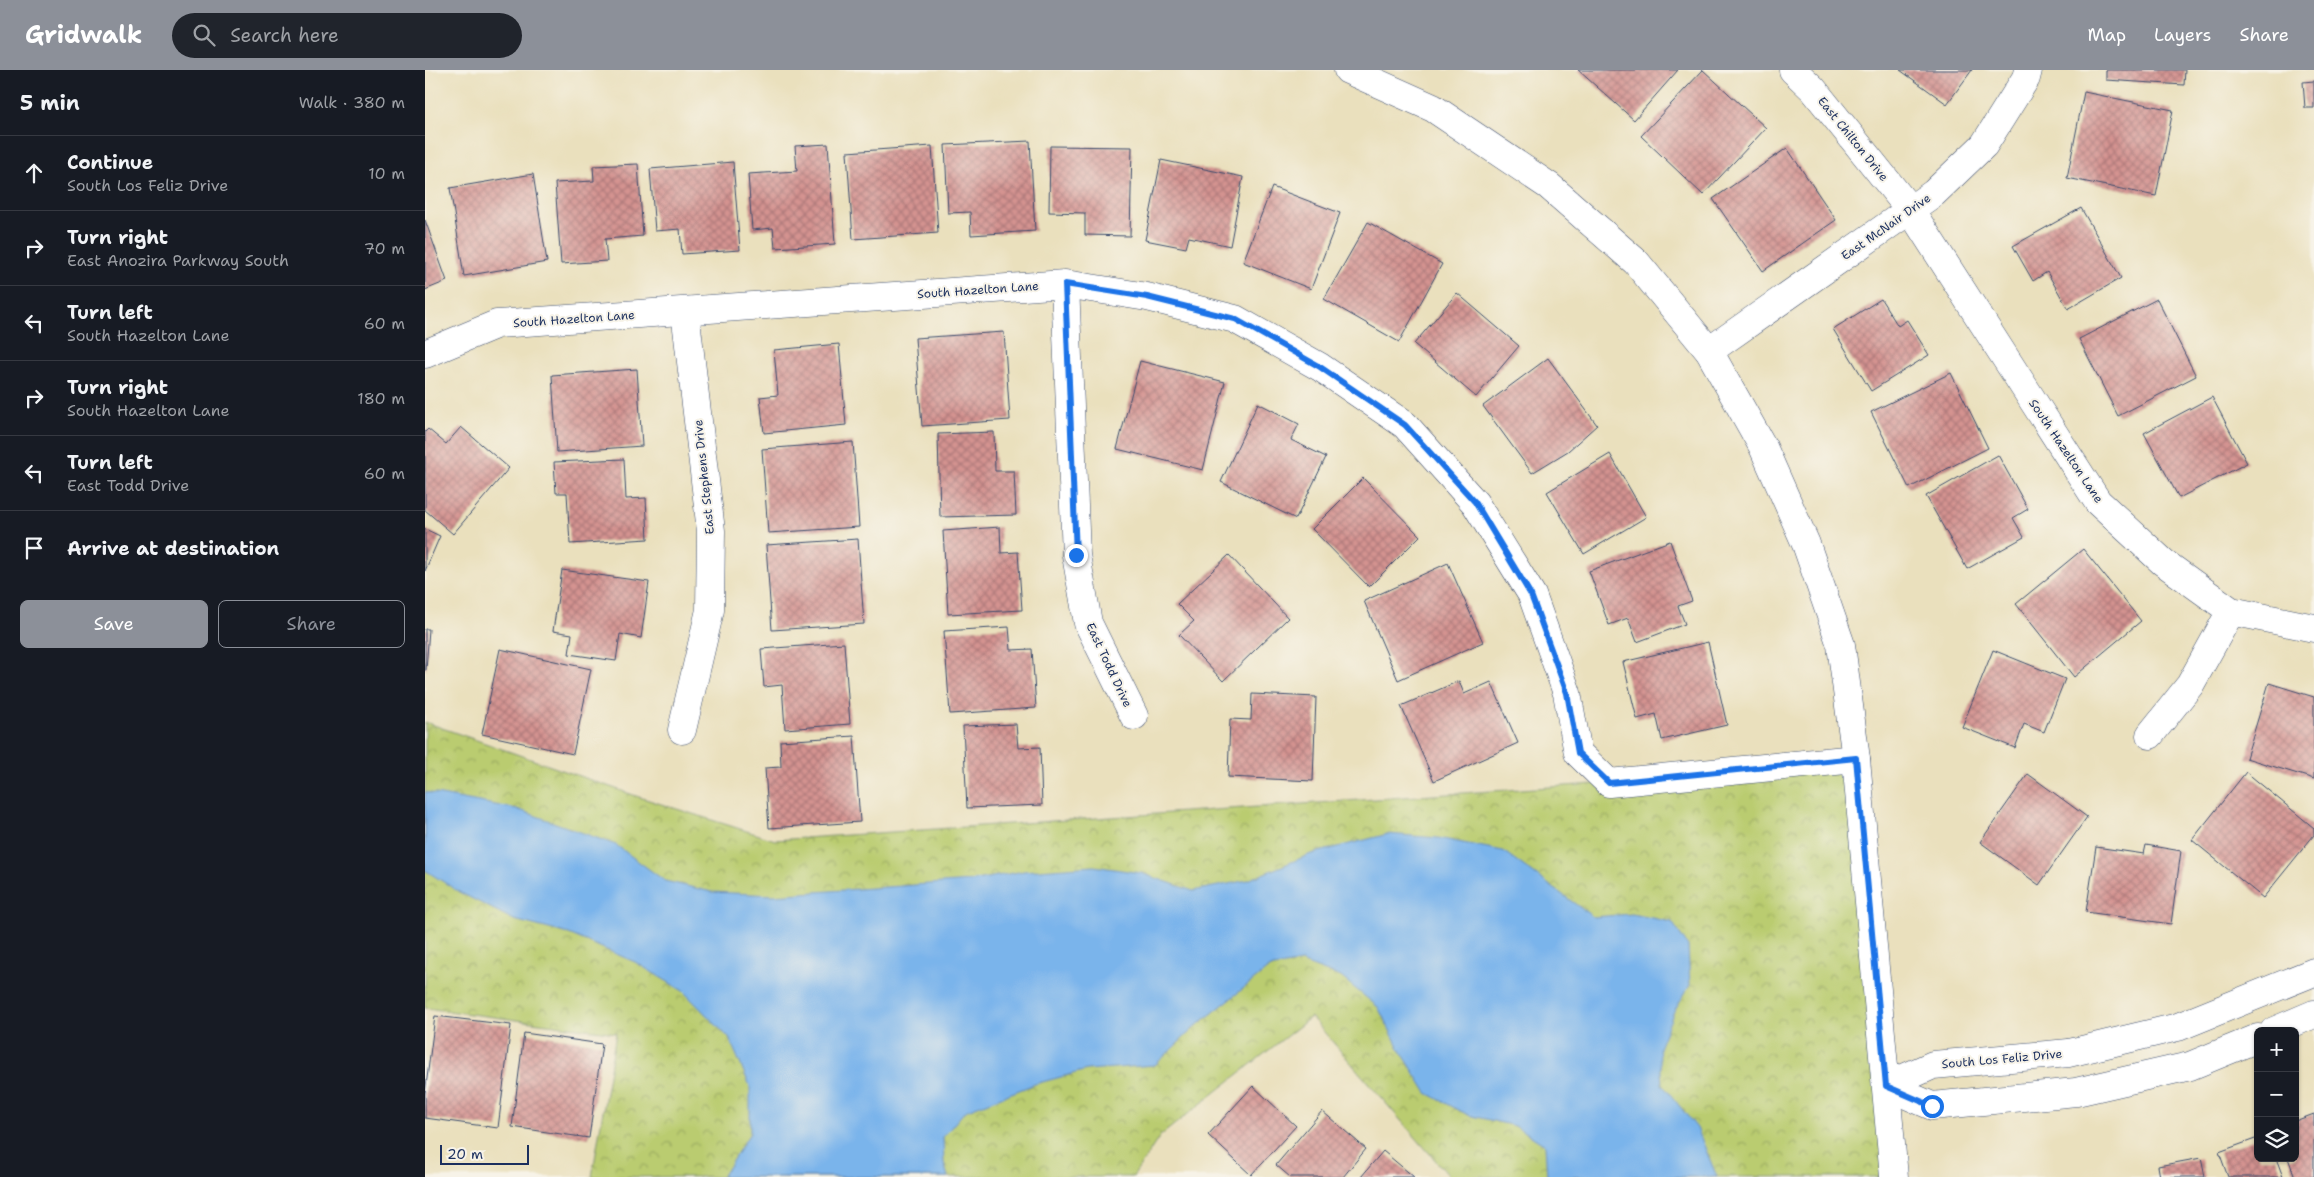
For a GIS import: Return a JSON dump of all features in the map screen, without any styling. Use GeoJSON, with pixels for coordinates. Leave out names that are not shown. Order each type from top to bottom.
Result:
{"type":"FeatureCollection","features":[{"type":"Feature","properties":{"kind":"street"},"geometry":{"type":"LineString","coordinates":[[1348,70],[1433,108],[1549,186],[1636,262],[1709,351],[1763,446],[1806,544],[1841,645],[1856,758],[1894,1177]]}},
{"type":"Feature","properties":{"kind":"street","name":"East Chilton Drive"},"geometry":{"type":"LineString","coordinates":[[1793,70],[1813,89],[1911,211]]}},
{"type":"Feature","properties":{"kind":"street","name":"East McNair Drive"},"geometry":{"type":"LineString","coordinates":[[1709,351],[1911,211],[1934,193],[1984,145],[2026,78],[2028,70]]}},
{"type":"Feature","properties":{"kind":"street","name":"South Hazelton Lane"},"geometry":{"type":"LineString","coordinates":[[1911,211],[2098,502],[2163,562],[2231,611],[2314,628]]}},
{"type":"Feature","properties":{"kind":"street","name":"South Hazelton Lane"},"geometry":{"type":"LineString","coordinates":[[425,354],[497,324],[1065,284],[1147,297],[1235,319],[1320,367],[1405,425],[1475,502],[1531,595],[1567,693],[1578,753],[1609,783],[1856,758]]}},
{"type":"Feature","properties":{"kind":"street","name":"East Todd Drive"},"geometry":{"type":"LineString","coordinates":[[1065,284],[1076,555],[1088,622],[1134,716]]}},
{"type":"Feature","properties":{"kind":"street","name":"East Stephens Drive"},"geometry":{"type":"LineString","coordinates":[[683,730],[710,610],[711,531],[685,311]]}},
{"type":"Feature","properties":{"kind":"street"},"geometry":{"type":"LineString","coordinates":[[2150,735],[2190,685],[2231,611]]}},
{"type":"Feature","properties":{"kind":"street","name":"South Los Feliz Drive"},"geometry":{"type":"LineString","coordinates":[[1886,1086],[1933,1066],[2069,1053],[2178,1027],[2314,972]]}},
{"type":"Feature","properties":{"kind":"street"},"geometry":{"type":"LineString","coordinates":[[2283,1027],[2314,1014]]}},
{"type":"Feature","properties":{"kind":"street"},"geometry":{"type":"LineString","coordinates":[[1886,1086],[1932,1106],[2076,1092],[2190,1066],[2254,1040]]}},
{"type":"Feature","properties":{"kind":"green space"},"geometry":{"type":"Polygon","coordinates":[[[425,722],[639,797],[775,840],[1609,783],[1856,759],[1894,1177],[1450,1177],[1311,1017],[1160,1136],[1133,1177],[592,1177],[616,1033],[425,1008],[425,722]]]}},
{"type":"Feature","properties":{"kind":"water"},"geometry":{"type":"Polygon","coordinates":[[[425,792],[517,809],[616,845],[665,881],[712,892],[773,895],[971,881],[1024,871],[1094,866],[1141,873],[1193,891],[1248,880],[1311,854],[1388,834],[1438,838],[1503,851],[1593,917],[1632,914],[1672,922],[1688,946],[1690,985],[1674,1011],[1659,1048],[1662,1084],[1697,1128],[1717,1177],[1547,1177],[1545,1145],[1515,1126],[1468,1115],[1427,1093],[1399,1048],[1378,1007],[1341,977],[1301,962],[1269,968],[1195,1027],[1155,1065],[1087,1070],[1035,1084],[965,1111],[943,1137],[944,1163],[948,1177],[722,1177],[750,1133],[750,1086],[729,1038],[683,991],[635,962],[569,934],[514,920],[459,892],[425,870],[425,792]]]}},
{"type":"Feature","properties":{"kind":"building"},"geometry":{"type":"Polygon","coordinates":[[[1578,70],[1678,70],[1634,120],[1578,70]]]}},
{"type":"Feature","properties":{"kind":"building"},"geometry":{"type":"Polygon","coordinates":[[[1703,70],[1766,128],[1703,195],[1641,136],[1703,70]]]}},
{"type":"Feature","properties":{"kind":"building"},"geometry":{"type":"Polygon","coordinates":[[[1900,70],[1972,70],[1947,104],[1900,70]]]}},
{"type":"Feature","properties":{"kind":"building"},"geometry":{"type":"Polygon","coordinates":[[[2106,70],[2185,70],[2184,85],[2106,80],[2106,70]]]}},
{"type":"Feature","properties":{"kind":"building"},"geometry":{"type":"Polygon","coordinates":[[[2314,81],[2314,108],[2305,108],[2303,82],[2314,81]]]}},
{"type":"Feature","properties":{"kind":"building"},"geometry":{"type":"Polygon","coordinates":[[[2084,92],[2173,110],[2156,196],[2067,178],[2084,92]]]}},
{"type":"Feature","properties":{"kind":"building"},"geometry":{"type":"Polygon","coordinates":[[[1030,141],[1035,231],[971,235],[970,212],[948,213],[945,145],[1030,141]]]}},
{"type":"Feature","properties":{"kind":"building"},"geometry":{"type":"Polygon","coordinates":[[[828,144],[835,244],[775,248],[773,228],[752,230],[748,174],[797,171],[795,146],[828,144]]]}},
{"type":"Feature","properties":{"kind":"building"},"geometry":{"type":"Polygon","coordinates":[[[932,146],[938,233],[853,239],[847,152],[932,146]]]}},
{"type":"Feature","properties":{"kind":"building"},"geometry":{"type":"Polygon","coordinates":[[[1050,146],[1132,147],[1130,236],[1085,235],[1085,213],[1049,212],[1050,146]]]}},
{"type":"Feature","properties":{"kind":"building"},"geometry":{"type":"Polygon","coordinates":[[[1787,148],[1836,220],[1763,271],[1713,199],[1787,148]]]}},
{"type":"Feature","properties":{"kind":"building"},"geometry":{"type":"Polygon","coordinates":[[[1161,160],[1243,177],[1230,246],[1189,237],[1186,248],[1145,240],[1161,160]]]}},
{"type":"Feature","properties":{"kind":"building"},"geometry":{"type":"Polygon","coordinates":[[[733,162],[740,250],[682,254],[680,229],[655,231],[650,169],[733,162]]]}},
{"type":"Feature","properties":{"kind":"building"},"geometry":{"type":"Polygon","coordinates":[[[638,164],[643,236],[605,239],[607,261],[561,264],[555,183],[594,181],[593,166],[638,164]]]}},
{"type":"Feature","properties":{"kind":"building"},"geometry":{"type":"Polygon","coordinates":[[[533,174],[547,262],[464,276],[450,188],[533,174]]]}},
{"type":"Feature","properties":{"kind":"building"},"geometry":{"type":"Polygon","coordinates":[[[1272,187],[1340,213],[1311,289],[1243,262],[1272,187]]]}},
{"type":"Feature","properties":{"kind":"building"},"geometry":{"type":"Polygon","coordinates":[[[2081,208],[2121,278],[2068,309],[2047,272],[2033,281],[2013,246],[2081,208]]]}},
{"type":"Feature","properties":{"kind":"building"},"geometry":{"type":"Polygon","coordinates":[[[425,220],[447,281],[425,290],[425,220]]]}},
{"type":"Feature","properties":{"kind":"building"},"geometry":{"type":"Polygon","coordinates":[[[1368,222],[1442,264],[1399,342],[1324,299],[1368,222]]]}},
{"type":"Feature","properties":{"kind":"building"},"geometry":{"type":"Polygon","coordinates":[[[1457,293],[1519,346],[1476,397],[1414,344],[1457,293]]]}},
{"type":"Feature","properties":{"kind":"building"},"geometry":{"type":"Polygon","coordinates":[[[1881,299],[1898,326],[1907,320],[1929,355],[1871,391],[1833,329],[1881,299]]]}},
{"type":"Feature","properties":{"kind":"building"},"geometry":{"type":"Polygon","coordinates":[[[2157,299],[2196,376],[2118,416],[2079,339],[2157,299]]]}},
{"type":"Feature","properties":{"kind":"building"},"geometry":{"type":"Polygon","coordinates":[[[1004,332],[1010,420],[922,426],[915,338],[1004,332]]]}},
{"type":"Feature","properties":{"kind":"building"},"geometry":{"type":"Polygon","coordinates":[[[839,344],[846,425],[764,433],[760,397],[778,395],[774,350],[839,344]]]}},
{"type":"Feature","properties":{"kind":"building"},"geometry":{"type":"Polygon","coordinates":[[[1548,358],[1597,425],[1568,451],[1532,473],[1483,406],[1548,358]]]}},
{"type":"Feature","properties":{"kind":"building"},"geometry":{"type":"Polygon","coordinates":[[[1140,361],[1225,382],[1203,470],[1117,449],[1140,361]]]}},
{"type":"Feature","properties":{"kind":"building"},"geometry":{"type":"Polygon","coordinates":[[[637,369],[642,446],[557,452],[552,375],[637,369]]]}},
{"type":"Feature","properties":{"kind":"building"},"geometry":{"type":"Polygon","coordinates":[[[1951,373],[1988,448],[1909,488],[1871,412],[1951,373]]]}},
{"type":"Feature","properties":{"kind":"building"},"geometry":{"type":"Polygon","coordinates":[[[2212,397],[2247,463],[2179,498],[2144,433],[2212,397]]]}},
{"type":"Feature","properties":{"kind":"building"},"geometry":{"type":"Polygon","coordinates":[[[1258,403],[1299,424],[1291,440],[1326,457],[1296,519],[1221,482],[1258,403]]]}},
{"type":"Feature","properties":{"kind":"building"},"geometry":{"type":"Polygon","coordinates":[[[461,427],[509,468],[453,534],[425,510],[425,432],[428,429],[446,444],[461,427]]]}},
{"type":"Feature","properties":{"kind":"building"},"geometry":{"type":"Polygon","coordinates":[[[994,432],[995,471],[1014,471],[1016,515],[940,517],[938,434],[994,432]]]}},
{"type":"Feature","properties":{"kind":"building"},"geometry":{"type":"Polygon","coordinates":[[[853,442],[859,527],[768,533],[762,449],[853,442]]]}},
{"type":"Feature","properties":{"kind":"building"},"geometry":{"type":"Polygon","coordinates":[[[1610,454],[1646,517],[1584,554],[1547,492],[1610,454]]]}},
{"type":"Feature","properties":{"kind":"building"},"geometry":{"type":"Polygon","coordinates":[[[1998,455],[2028,509],[2013,518],[2024,537],[1967,569],[1926,496],[1998,455]]]}},
{"type":"Feature","properties":{"kind":"building"},"geometry":{"type":"Polygon","coordinates":[[[624,459],[626,499],[646,498],[648,539],[570,544],[567,493],[556,493],[554,462],[624,459]]]}},
{"type":"Feature","properties":{"kind":"building"},"geometry":{"type":"Polygon","coordinates":[[[1363,478],[1420,536],[1369,587],[1312,529],[1363,478]]]}},
{"type":"Feature","properties":{"kind":"building"},"geometry":{"type":"Polygon","coordinates":[[[1000,527],[1001,553],[1018,552],[1022,610],[948,614],[943,531],[1000,527]]]}},
{"type":"Feature","properties":{"kind":"building"},"geometry":{"type":"Polygon","coordinates":[[[425,529],[440,536],[425,571],[425,529]]]}},
{"type":"Feature","properties":{"kind":"building"},"geometry":{"type":"Polygon","coordinates":[[[858,539],[864,624],[772,630],[766,545],[858,539]]]}},
{"type":"Feature","properties":{"kind":"building"},"geometry":{"type":"Polygon","coordinates":[[[1670,541],[1692,601],[1678,606],[1685,624],[1637,642],[1628,618],[1609,625],[1589,571],[1670,541]]]}},
{"type":"Feature","properties":{"kind":"building"},"geometry":{"type":"Polygon","coordinates":[[[2083,549],[2141,621],[2074,677],[2016,604],[2083,549]]]}},
{"type":"Feature","properties":{"kind":"building"},"geometry":{"type":"Polygon","coordinates":[[[1229,555],[1288,618],[1223,681],[1179,635],[1194,621],[1177,604],[1229,555]]]}},
{"type":"Feature","properties":{"kind":"building"},"geometry":{"type":"Polygon","coordinates":[[[1448,563],[1483,642],[1398,680],[1364,601],[1448,563]]]}},
{"type":"Feature","properties":{"kind":"building"},"geometry":{"type":"Polygon","coordinates":[[[562,570],[649,582],[641,638],[620,634],[616,661],[569,654],[572,634],[553,631],[562,570]]]}},
{"type":"Feature","properties":{"kind":"building"},"geometry":{"type":"Polygon","coordinates":[[[1009,627],[1011,650],[1032,649],[1036,708],[950,714],[944,631],[1009,627]]]}},
{"type":"Feature","properties":{"kind":"building"},"geometry":{"type":"Polygon","coordinates":[[[425,629],[429,629],[426,670],[425,670],[425,629]]]}},
{"type":"Feature","properties":{"kind":"building"},"geometry":{"type":"Polygon","coordinates":[[[1708,642],[1727,725],[1662,740],[1656,714],[1637,719],[1623,662],[1708,642]]]}},
{"type":"Feature","properties":{"kind":"building"},"geometry":{"type":"Polygon","coordinates":[[[844,643],[850,724],[785,729],[782,685],[764,687],[761,649],[844,643]]]}},
{"type":"Feature","properties":{"kind":"building"},"geometry":{"type":"Polygon","coordinates":[[[500,649],[591,669],[573,754],[482,734],[500,649]]]}},
{"type":"Feature","properties":{"kind":"building"},"geometry":{"type":"Polygon","coordinates":[[[1993,650],[2065,679],[2044,732],[2024,724],[2015,748],[1962,727],[1993,650]]]}},
{"type":"Feature","properties":{"kind":"building"},"geometry":{"type":"Polygon","coordinates":[[[1459,681],[1464,694],[1491,682],[1518,743],[1434,781],[1401,706],[1459,681]]]}},
{"type":"Feature","properties":{"kind":"building"},"geometry":{"type":"Polygon","coordinates":[[[2269,683],[2314,697],[2314,779],[2246,758],[2269,683]]]}},
{"type":"Feature","properties":{"kind":"building"},"geometry":{"type":"Polygon","coordinates":[[[1252,694],[1316,697],[1313,781],[1228,777],[1230,719],[1251,720],[1252,694]]]}},
{"type":"Feature","properties":{"kind":"building"},"geometry":{"type":"Polygon","coordinates":[[[1016,724],[1018,748],[1040,747],[1042,805],[967,808],[963,726],[1016,724]]]}},
{"type":"Feature","properties":{"kind":"building"},"geometry":{"type":"Polygon","coordinates":[[[854,736],[860,822],[769,828],[765,768],[781,767],[780,741],[854,736]]]}},
{"type":"Feature","properties":{"kind":"building"},"geometry":{"type":"Polygon","coordinates":[[[2246,772],[2314,828],[2314,835],[2263,898],[2192,840],[2246,772]]]}},
{"type":"Feature","properties":{"kind":"building"},"geometry":{"type":"Polygon","coordinates":[[[2028,774],[2087,817],[2039,885],[1980,842],[2028,774]]]}},
{"type":"Feature","properties":{"kind":"building"},"geometry":{"type":"Polygon","coordinates":[[[2146,845],[2181,851],[2171,924],[2086,912],[2096,847],[2144,854],[2146,845]]]}},
{"type":"Feature","properties":{"kind":"building"},"geometry":{"type":"Polygon","coordinates":[[[435,1016],[511,1025],[498,1128],[425,1118],[425,1094],[435,1016]]]}},
{"type":"Feature","properties":{"kind":"building"},"geometry":{"type":"Polygon","coordinates":[[[524,1033],[602,1044],[589,1138],[512,1127],[524,1033]]]}},
{"type":"Feature","properties":{"kind":"building"},"geometry":{"type":"Polygon","coordinates":[[[1253,1086],[1296,1126],[1251,1175],[1208,1135],[1253,1086]]]}},
{"type":"Feature","properties":{"kind":"building"},"geometry":{"type":"Polygon","coordinates":[[[1322,1111],[1366,1149],[1343,1177],[1290,1177],[1276,1165],[1322,1111]]]}},
{"type":"Feature","properties":{"kind":"building"},"geometry":{"type":"Polygon","coordinates":[[[2314,1114],[2314,1177],[2295,1177],[2289,1162],[2299,1162],[2299,1120],[2314,1114]]]}},
{"type":"Feature","properties":{"kind":"building"},"geometry":{"type":"Polygon","coordinates":[[[2254,1139],[2254,1162],[2277,1162],[2283,1177],[2228,1177],[2219,1152],[2254,1139]]]}},
{"type":"Feature","properties":{"kind":"building"},"geometry":{"type":"Polygon","coordinates":[[[1383,1151],[1414,1177],[1361,1177],[1383,1151]]]}},
{"type":"Feature","properties":{"kind":"building"},"geometry":{"type":"Polygon","coordinates":[[[2201,1158],[2205,1177],[2160,1177],[2158,1166],[2201,1158]]]}},
{"type":"Feature","properties":{"kind":"route"},"geometry":{"type":"LineString","coordinates":[[1076,555],[1065,284],[1147,297],[1235,319],[1320,367],[1405,425],[1475,502],[1531,595],[1567,693],[1578,753],[1609,783],[1856,758],[1886,1086],[1932,1106]]}}]}
